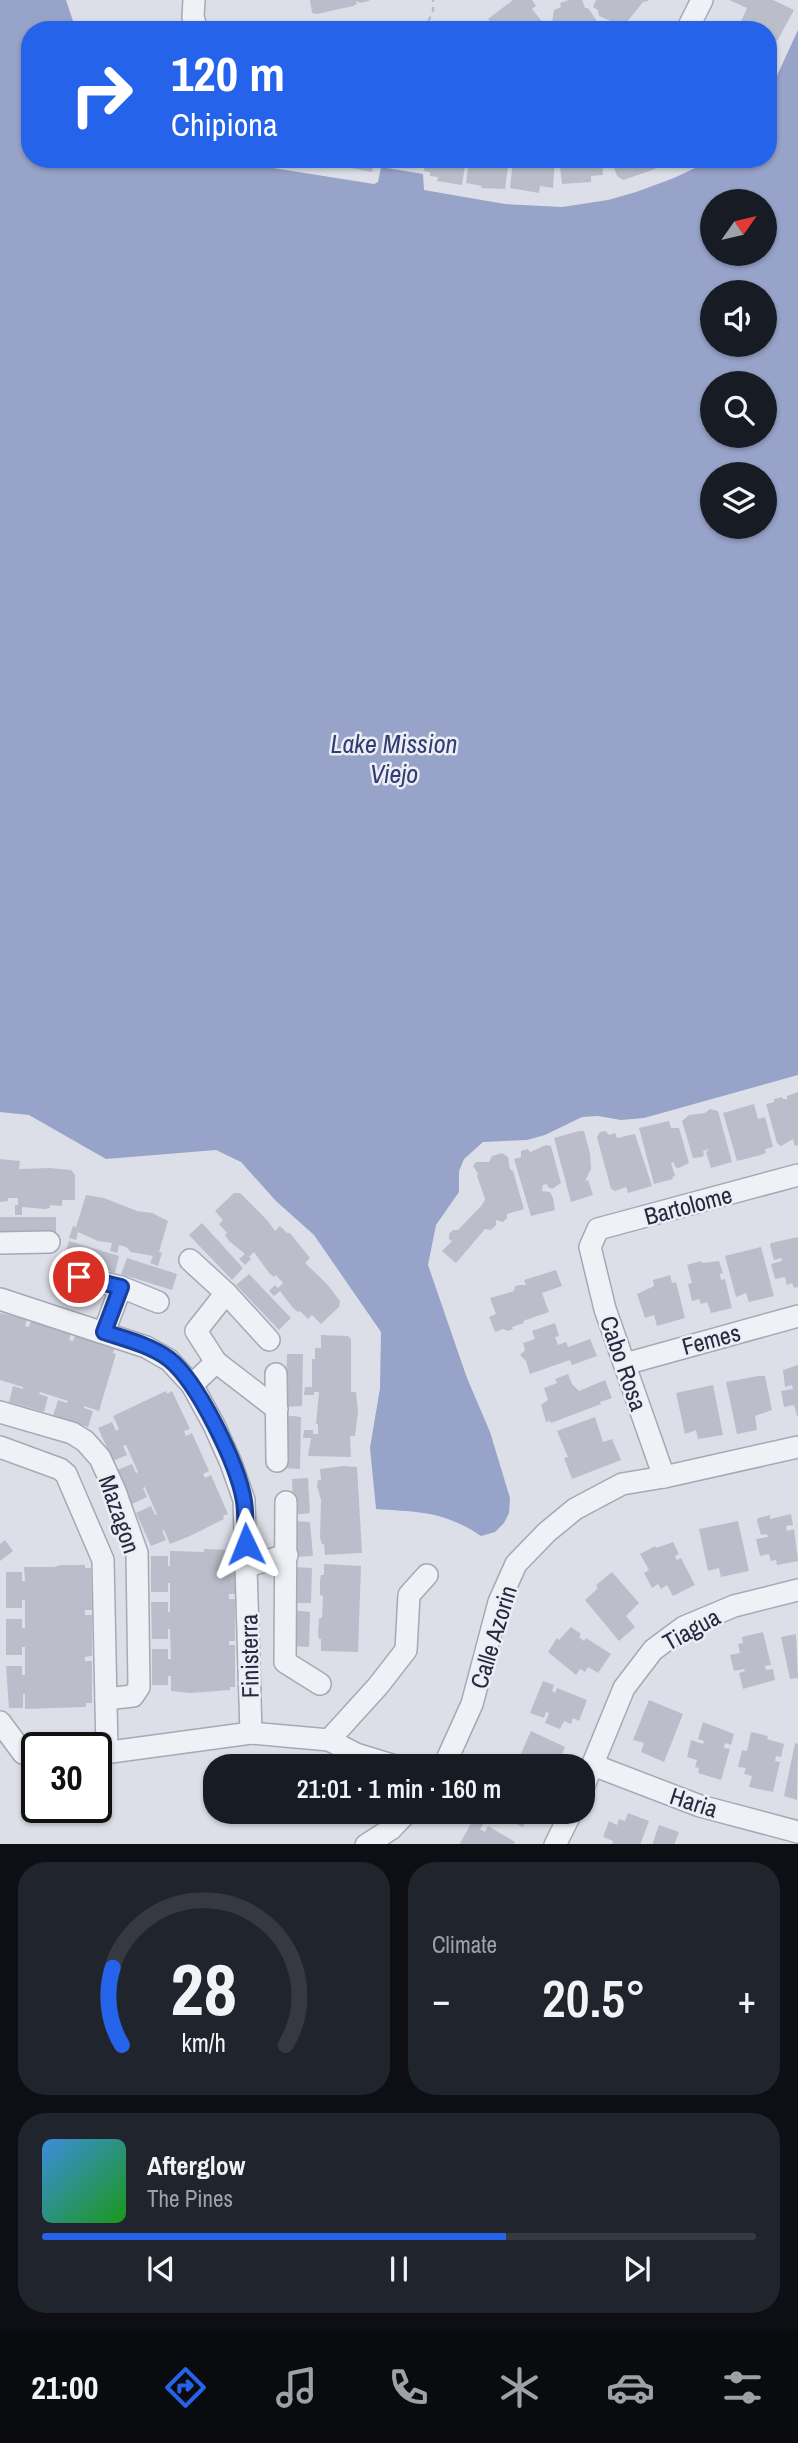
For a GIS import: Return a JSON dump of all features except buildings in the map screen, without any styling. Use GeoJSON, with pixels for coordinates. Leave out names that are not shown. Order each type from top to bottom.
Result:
{"type":"FeatureCollection","features":[{"type":"Feature","properties":{"kind":"street"},"geometry":{"type":"LineString","coordinates":[[194,0],[194,21]]}},
{"type":"Feature","properties":{"kind":"street"},"geometry":{"type":"LineString","coordinates":[[692,21],[702,0]]}},
{"type":"Feature","properties":{"kind":"street","name":"Bartolome"},"geometry":{"type":"LineString","coordinates":[[590,1247],[598,1229],[798,1175]]}},
{"type":"Feature","properties":{"kind":"street"},"geometry":{"type":"LineString","coordinates":[[0,1242],[49,1242]]}},
{"type":"Feature","properties":{"kind":"street","name":"Cabo Rosa"},"geometry":{"type":"LineString","coordinates":[[590,1247],[605,1309],[664,1477]]}},
{"type":"Feature","properties":{"kind":"street"},"geometry":{"type":"LineString","coordinates":[[190,1260],[226,1293],[269,1340]]}},
{"type":"Feature","properties":{"kind":"street"},"geometry":{"type":"LineString","coordinates":[[79,1277],[121,1287],[158,1302]]}},
{"type":"Feature","properties":{"kind":"street"},"geometry":{"type":"LineString","coordinates":[[104,1332],[121,1287]]}},
{"type":"Feature","properties":{"kind":"street"},"geometry":{"type":"LineString","coordinates":[[226,1293],[196,1331],[216,1362],[277,1409]]}},
{"type":"Feature","properties":{"kind":"street","name":"Finisterra"},"geometry":{"type":"LineString","coordinates":[[0,1299],[146,1347],[169,1360],[192,1385],[231,1462],[244,1500],[251,1733]]}},
{"type":"Feature","properties":{"kind":"street","name":"Femes"},"geometry":{"type":"LineString","coordinates":[[625,1364],[798,1316]]}},
{"type":"Feature","properties":{"kind":"street"},"geometry":{"type":"LineString","coordinates":[[192,1385],[216,1362]]}},
{"type":"Feature","properties":{"kind":"street"},"geometry":{"type":"LineString","coordinates":[[276,1374],[276,1461]]}},
{"type":"Feature","properties":{"kind":"street","name":"Mazagon"},"geometry":{"type":"LineString","coordinates":[[0,1412],[72,1433],[83,1440],[100,1458],[137,1553],[139,1687],[133,1696],[106,1699]]}},
{"type":"Feature","properties":{"kind":"street"},"geometry":{"type":"LineString","coordinates":[[62,1471],[83,1440]]}},
{"type":"Feature","properties":{"kind":"street","name":"Mazagon"},"geometry":{"type":"LineString","coordinates":[[0,1447],[66,1474],[103,1560],[106,1699],[104,1732]]}},
{"type":"Feature","properties":{"kind":"street","name":"Calle Azorin"},"geometry":{"type":"LineString","coordinates":[[449,1754],[472,1704],[499,1602],[516,1564],[547,1532],[575,1508],[622,1484],[798,1447]]}},
{"type":"Feature","properties":{"kind":"street"},"geometry":{"type":"LineString","coordinates":[[285,1662],[286,1502]]}},
{"type":"Feature","properties":{"kind":"street"},"geometry":{"type":"LineString","coordinates":[[103,1560],[137,1553]]}},
{"type":"Feature","properties":{"kind":"street"},"geometry":{"type":"LineString","coordinates":[[247,1566],[287,1555]]}},
{"type":"Feature","properties":{"kind":"street"},"geometry":{"type":"LineString","coordinates":[[329,1740],[378,1686],[406,1650],[409,1595],[427,1575]]}},
{"type":"Feature","properties":{"kind":"street","name":"Tiagua"},"geometry":{"type":"LineString","coordinates":[[595,1760],[624,1688],[653,1650],[684,1627],[734,1606],[798,1590]]}},
{"type":"Feature","properties":{"kind":"street"},"geometry":{"type":"LineString","coordinates":[[250,1671],[285,1662],[320,1684]]}},
{"type":"Feature","properties":{"kind":"street"},"geometry":{"type":"LineString","coordinates":[[0,1722],[21,1750]]}},
{"type":"Feature","properties":{"kind":"street"},"geometry":{"type":"LineString","coordinates":[[112,1752],[251,1733],[329,1740],[356,1754]]}},
{"type":"Feature","properties":{"kind":"street","name":"Haria"},"geometry":{"type":"LineString","coordinates":[[595,1766],[700,1806],[798,1832]]}},
{"type":"Feature","properties":{"kind":"street"},"geometry":{"type":"LineString","coordinates":[[366,1844],[396,1824]]}},
{"type":"Feature","properties":{"kind":"street"},"geometry":{"type":"LineString","coordinates":[[555,1844],[565,1824]]}},
{"type":"Feature","properties":{"kind":"path"},"geometry":{"type":"LineString","coordinates":[[428,21],[433,11],[433,0]]}},
{"type":"Feature","properties":{"kind":"water","name":"Lake Mission Viejo"},"geometry":{"type":"Polygon","coordinates":[[[0,0],[66,0],[73,21],[21,21],[21,168],[274,168],[374,184],[378,182],[381,168],[387,168],[423,174],[424,190],[505,204],[562,207],[608,200],[636,192],[695,168],[777,168],[777,76],[798,30],[798,1075],[644,1118],[621,1120],[598,1116],[582,1117],[545,1135],[527,1140],[483,1142],[464,1159],[459,1171],[459,1192],[436,1225],[428,1265],[467,1378],[490,1432],[510,1498],[509,1513],[504,1523],[495,1532],[481,1536],[443,1517],[376,1509],[370,1448],[380,1388],[381,1332],[314,1235],[276,1201],[241,1162],[216,1150],[106,1159],[29,1115],[0,1112],[0,0]]]}},
{"type":"Feature","properties":{"kind":"route"},"geometry":{"type":"LineString","coordinates":[[79,1277],[121,1287],[104,1332],[146,1347],[169,1360],[192,1385],[231,1462],[244,1500],[246,1544]]}}]}
